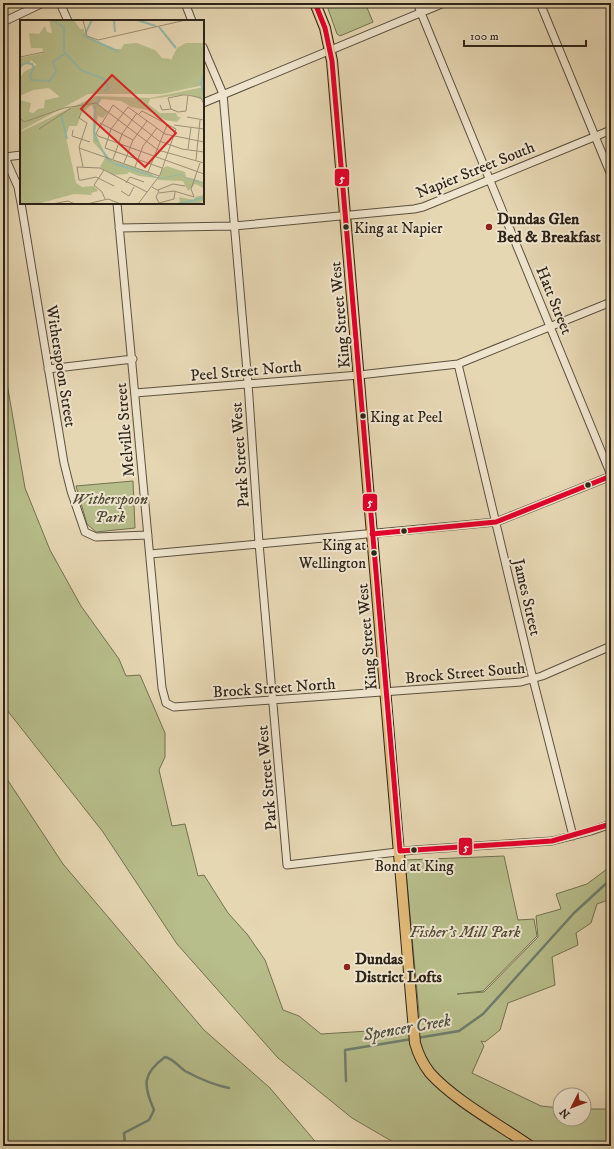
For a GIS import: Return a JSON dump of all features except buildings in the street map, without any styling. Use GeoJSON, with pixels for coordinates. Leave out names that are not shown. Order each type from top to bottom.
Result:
{"type":"FeatureCollection","features":[{"type":"Feature","properties":{"kind":"main road","name":"King Street West"},"geometry":{"type":"LineString","coordinates":[[315,3],[325,28],[330,51],[400,851],[415,1043],[424,1064],[438,1081],[530,1146]]}},
{"type":"Feature","properties":{"kind":"street"},"geometry":{"type":"LineString","coordinates":[[3,22],[43,3]]}},
{"type":"Feature","properties":{"kind":"street"},"geometry":{"type":"LineString","coordinates":[[60,3],[68,20]]}},
{"type":"Feature","properties":{"kind":"street"},"geometry":{"type":"LineString","coordinates":[[185,3],[192,20]]}},
{"type":"Feature","properties":{"kind":"street","name":"Hatt Street"},"geometry":{"type":"LineString","coordinates":[[417,3],[611,475]]}},
{"type":"Feature","properties":{"kind":"street"},"geometry":{"type":"LineString","coordinates":[[204,103],[444,3]]}},
{"type":"Feature","properties":{"kind":"street"},"geometry":{"type":"LineString","coordinates":[[540,3],[611,174]]}},
{"type":"Feature","properties":{"kind":"street","name":"Park Street West"},"geometry":{"type":"LineString","coordinates":[[204,49],[223,94],[248,383],[259,543],[274,701],[287,865],[400,851]]}},
{"type":"Feature","properties":{"kind":"street","name":"Napier Street South"},"geometry":{"type":"LineString","coordinates":[[119,228],[234,226],[423,206],[611,130]]}},
{"type":"Feature","properties":{"kind":"street"},"geometry":{"type":"LineString","coordinates":[[4,155],[20,155]]}},
{"type":"Feature","properties":{"kind":"street","name":"Witherspoon Street"},"geometry":{"type":"LineString","coordinates":[[4,155],[18,187],[20,198]]}},
{"type":"Feature","properties":{"kind":"street","name":"Witherspoon Street"},"geometry":{"type":"LineString","coordinates":[[21,204],[64,462],[71,492],[85,532],[96,537],[148,535]]}},
{"type":"Feature","properties":{"kind":"street","name":"Melville Street"},"geometry":{"type":"LineString","coordinates":[[117,204],[133,359],[134,393],[162,688],[166,702]]}},
{"type":"Feature","properties":{"kind":"street","name":"Peel Street North"},"geometry":{"type":"LineString","coordinates":[[134,393],[359,375],[458,364],[611,302]]}},
{"type":"Feature","properties":{"kind":"street"},"geometry":{"type":"LineString","coordinates":[[48,369],[133,359]]}},
{"type":"Feature","properties":{"kind":"street","name":"James Street"},"geometry":{"type":"LineString","coordinates":[[458,364],[533,679],[573,836]]}},
{"type":"Feature","properties":{"kind":"street"},"geometry":{"type":"LineString","coordinates":[[150,554],[496,522],[611,475]]}},
{"type":"Feature","properties":{"kind":"street","name":"Brock Street South"},"geometry":{"type":"LineString","coordinates":[[386,693],[533,679],[611,646]]}},
{"type":"Feature","properties":{"kind":"street","name":"Brock Street North"},"geometry":{"type":"LineString","coordinates":[[166,702],[174,708],[386,693]]}},
{"type":"Feature","properties":{"kind":"street"},"geometry":{"type":"LineString","coordinates":[[400,851],[552,841],[611,824]]}},
{"type":"Feature","properties":{"kind":"green space"},"geometry":{"type":"Polygon","coordinates":[[[326,3],[365,3],[373,22],[340,36],[337,34],[326,3]]]}},
{"type":"Feature","properties":{"kind":"green space","name":"Fisher's Mill Park"},"geometry":{"type":"Polygon","coordinates":[[[3,360],[25,488],[50,550],[81,606],[119,659],[126,676],[140,675],[165,733],[165,757],[159,770],[172,826],[185,824],[198,876],[204,875],[228,913],[247,934],[265,960],[283,1010],[299,1016],[321,1034],[400,1029],[420,1024],[405,860],[504,856],[518,920],[534,919],[537,936],[483,991],[457,994],[484,992],[538,937],[536,916],[561,909],[556,894],[587,884],[611,866],[611,899],[597,904],[591,923],[576,933],[578,945],[552,957],[555,985],[508,1003],[500,1030],[485,1042],[481,1041],[484,1046],[472,1073],[541,1106],[552,1107],[552,1127],[592,1127],[592,1109],[611,1109],[611,1146],[400,1146],[352,1118],[278,1058],[177,944],[103,832],[3,705],[3,360]]]}},
{"type":"Feature","properties":{"kind":"green space","name":"Witherspoon Park"},"geometry":{"type":"Polygon","coordinates":[[[133,481],[135,528],[96,532],[87,524],[76,486],[133,481]]]}},
{"type":"Feature","properties":{"kind":"green space"},"geometry":{"type":"Polygon","coordinates":[[[3,773],[63,864],[204,1030],[270,1088],[319,1146],[3,1146],[3,773]]]}},
{"type":"Feature","properties":{"kind":"waterway","name":"Spencer Creek"},"geometry":{"type":"LineString","coordinates":[[417,1038],[459,1031],[483,1014],[574,913],[611,879]]}},
{"type":"Feature","properties":{"kind":"waterway","name":"Spencer Creek"},"geometry":{"type":"LineString","coordinates":[[346,1081],[345,1050],[412,1039]]}},
{"type":"Feature","properties":{"kind":"waterway","name":"Spencer Creek"},"geometry":{"type":"LineString","coordinates":[[125,1146],[124,1133],[149,1120],[154,1110],[148,1094],[147,1080],[152,1069],[165,1057],[171,1059],[185,1071],[195,1076],[229,1088]]}},
{"type":"Feature","properties":{"kind":"transit line","name":"5"},"geometry":{"type":"LineString","coordinates":[[315,3],[325,28],[332,61],[400,851],[552,841],[611,824]]}},
{"type":"Feature","properties":{"kind":"transit line","name":"5"},"geometry":{"type":"LineString","coordinates":[[372,534],[496,522],[611,476]]}},
{"type":"Feature","properties":{"kind":"place","name":"King at Napier"},"geometry":{"type":"Point","coordinates":[346,227]}},
{"type":"Feature","properties":{"kind":"place","name":"Dundas Glen Bed & Breakfast"},"geometry":{"type":"Point","coordinates":[489,227]}},
{"type":"Feature","properties":{"kind":"place","name":"King at Peel"},"geometry":{"type":"Point","coordinates":[363,416]}},
{"type":"Feature","properties":{"kind":"place","name":"King at Wellington"},"geometry":{"type":"Point","coordinates":[374,553]}},
{"type":"Feature","properties":{"kind":"place","name":"Bond at King"},"geometry":{"type":"Point","coordinates":[414,850]}},
{"type":"Feature","properties":{"kind":"place","name":"Dundas District Lofts"},"geometry":{"type":"Point","coordinates":[347,967]}}]}
